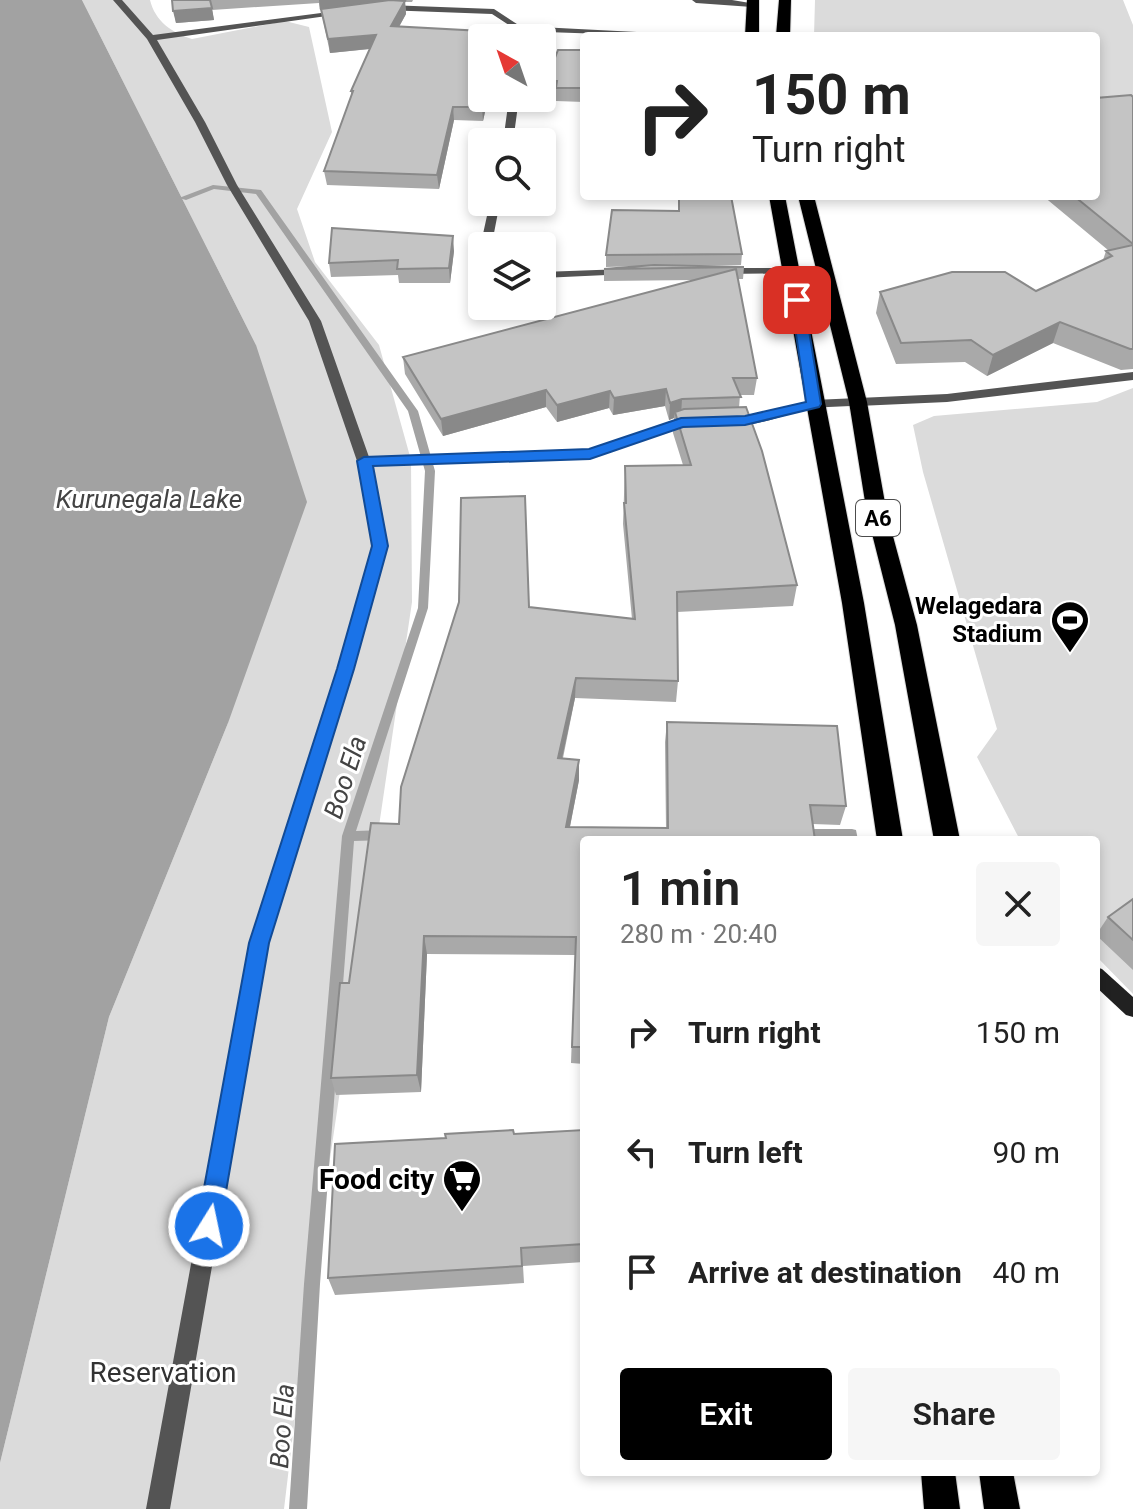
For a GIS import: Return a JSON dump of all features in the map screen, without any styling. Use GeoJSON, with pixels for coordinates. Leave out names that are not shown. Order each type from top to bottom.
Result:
{"type":"FeatureCollection","features":[{"type":"Feature","properties":{"kind":"highway"},"geometry":{"type":"LineString","coordinates":[[783,32],[785,0]]}},
{"type":"Feature","properties":{"kind":"highway"},"geometry":{"type":"LineString","coordinates":[[752,32],[753,2]]}},
{"type":"Feature","properties":{"kind":"highway","name":"A6"},"geometry":{"type":"LineString","coordinates":[[778,200],[853,603],[889,836]]}},
{"type":"Feature","properties":{"kind":"highway","name":"A6"},"geometry":{"type":"LineString","coordinates":[[807,200],[858,402],[877,514],[906,625],[946,836]]}},
{"type":"Feature","properties":{"kind":"highway"},"geometry":{"type":"LineString","coordinates":[[938,1476],[942,1509]]}},
{"type":"Feature","properties":{"kind":"highway"},"geometry":{"type":"LineString","coordinates":[[997,1476],[1002,1509]]}},
{"type":"Feature","properties":{"kind":"main road"},"geometry":{"type":"LineString","coordinates":[[1100,979],[1133,1009]]}},
{"type":"Feature","properties":{"kind":"street"},"geometry":{"type":"LineString","coordinates":[[117,0],[151,38],[235,190],[315,321],[364,461],[380,546],[259,943],[158,1509]]}},
{"type":"Feature","properties":{"kind":"street"},"geometry":{"type":"LineString","coordinates":[[697,0],[753,2]]}},
{"type":"Feature","properties":{"kind":"street"},"geometry":{"type":"LineString","coordinates":[[377,9],[494,12],[508,24]]}},
{"type":"Feature","properties":{"kind":"street"},"geometry":{"type":"LineString","coordinates":[[151,38],[349,12]]}},
{"type":"Feature","properties":{"kind":"street"},"geometry":{"type":"LineString","coordinates":[[556,34],[580,34]]}},
{"type":"Feature","properties":{"kind":"street"},"geometry":{"type":"LineString","coordinates":[[556,274],[640,271]]}},
{"type":"Feature","properties":{"kind":"street"},"geometry":{"type":"LineString","coordinates":[[715,271],[823,271]]}},
{"type":"Feature","properties":{"kind":"street"},"geometry":{"type":"LineString","coordinates":[[364,461],[590,454],[681,423],[745,421],[814,404],[947,398],[1133,376]]}},
{"type":"Feature","properties":{"kind":"green space","name":"Reservation"},"geometry":{"type":"Polygon","coordinates":[[[82,0],[150,0],[165,25],[192,39],[285,21],[309,27],[332,132],[297,209],[315,262],[379,345],[411,460],[412,602],[308,1308],[284,1509],[0,1509],[0,1463],[109,1017],[228,723],[256,345],[82,0]]]}},
{"type":"Feature","properties":{"kind":"green space"},"geometry":{"type":"Polygon","coordinates":[[[815,0],[1123,0],[1133,25],[1133,100],[1100,106],[1100,32],[814,32],[815,0]]]}},
{"type":"Feature","properties":{"kind":"green space","name":"Welagedara Stadium"},"geometry":{"type":"Polygon","coordinates":[[[1133,388],[1133,994],[1100,960],[1100,836],[1018,836],[977,757],[997,729],[923,472],[913,425],[934,416],[1097,402],[1133,388]]]}},
{"type":"Feature","properties":{"kind":"water","name":"Kurunegala Lake"},"geometry":{"type":"Polygon","coordinates":[[[0,0],[82,0],[256,345],[307,502],[228,723],[109,1017],[0,1463],[0,0]]]}},
{"type":"Feature","properties":{"kind":"building"},"geometry":{"type":"Polygon","coordinates":[[[172,0],[210,0],[212,8],[173,11],[172,0]]]}},
{"type":"Feature","properties":{"kind":"building"},"geometry":{"type":"Polygon","coordinates":[[[390,0],[405,1],[391,26],[468,30],[468,107],[453,107],[437,175],[324,171],[351,91],[376,35],[328,39],[321,9],[390,0]]]}},
{"type":"Feature","properties":{"kind":"building"},"geometry":{"type":"Polygon","coordinates":[[[558,50],[580,50],[580,88],[556,88],[558,50]]]}},
{"type":"Feature","properties":{"kind":"building"},"geometry":{"type":"Polygon","coordinates":[[[1133,97],[1133,244],[1079,200],[1100,200],[1100,98],[1133,97]]]}},
{"type":"Feature","properties":{"kind":"building"},"geometry":{"type":"Polygon","coordinates":[[[679,200],[732,200],[742,254],[606,255],[612,210],[679,211],[679,200]]]}},
{"type":"Feature","properties":{"kind":"building"},"geometry":{"type":"Polygon","coordinates":[[[332,228],[453,236],[449,268],[397,269],[398,260],[329,263],[332,228]]]}},
{"type":"Feature","properties":{"kind":"building"},"geometry":{"type":"Polygon","coordinates":[[[1133,245],[1133,349],[1060,322],[993,355],[971,340],[901,343],[880,292],[952,272],[1005,272],[1036,291],[1112,256],[1106,251],[1133,245]]]}},
{"type":"Feature","properties":{"kind":"building"},"geometry":{"type":"Polygon","coordinates":[[[654,265],[744,267],[604,269],[654,265]]]}},
{"type":"Feature","properties":{"kind":"building"},"geometry":{"type":"Polygon","coordinates":[[[736,269],[757,378],[733,378],[741,397],[682,399],[670,403],[666,389],[614,398],[610,391],[557,405],[546,390],[441,419],[403,357],[543,320],[556,320],[556,317],[736,269]]]}},
{"type":"Feature","properties":{"kind":"building"},"geometry":{"type":"Polygon","coordinates":[[[746,407],[762,451],[797,585],[677,592],[678,681],[576,678],[558,758],[579,760],[566,827],[668,828],[667,722],[837,726],[846,806],[810,805],[814,836],[580,836],[580,1047],[572,1047],[576,937],[424,936],[417,1075],[331,1078],[340,983],[349,983],[371,823],[399,824],[401,787],[459,602],[461,498],[525,496],[529,607],[635,619],[624,503],[625,466],[691,465],[675,412],[746,407]]]}},
{"type":"Feature","properties":{"kind":"building"},"geometry":{"type":"Polygon","coordinates":[[[1133,899],[1133,940],[1108,917],[1133,899]]]}},
{"type":"Feature","properties":{"kind":"building","name":"Food city"},"geometry":{"type":"Polygon","coordinates":[[[580,1130],[580,1244],[521,1248],[522,1266],[328,1278],[335,1144],[446,1138],[445,1134],[580,1130]]]}},
{"type":"Feature","properties":{"kind":"waterway","name":"Boo Ela"},"geometry":{"type":"LineString","coordinates":[[183,198],[213,187],[258,192],[413,411],[430,471],[423,608],[348,836]]}},
{"type":"Feature","properties":{"kind":"waterway"},"geometry":{"type":"LineString","coordinates":[[800,834],[852,836]]}},
{"type":"Feature","properties":{"kind":"waterway"},"geometry":{"type":"LineString","coordinates":[[348,836],[386,835]]}},
{"type":"Feature","properties":{"kind":"waterway","name":"Boo Ela"},"geometry":{"type":"LineString","coordinates":[[298,1509],[312,1284],[348,836]]}},
{"type":"Feature","properties":{"kind":"place","name":"Welagedara Stadium"},"geometry":{"type":"Point","coordinates":[1070,654]}},
{"type":"Feature","properties":{"kind":"place","name":"Food city"},"geometry":{"type":"Point","coordinates":[462,1213]}},
{"type":"Feature","properties":{"kind":"route"},"geometry":{"type":"LineString","coordinates":[[209,1226],[259,943],[380,546],[364,461],[590,454],[681,423],[745,421],[814,404],[797,300]]}}]}
